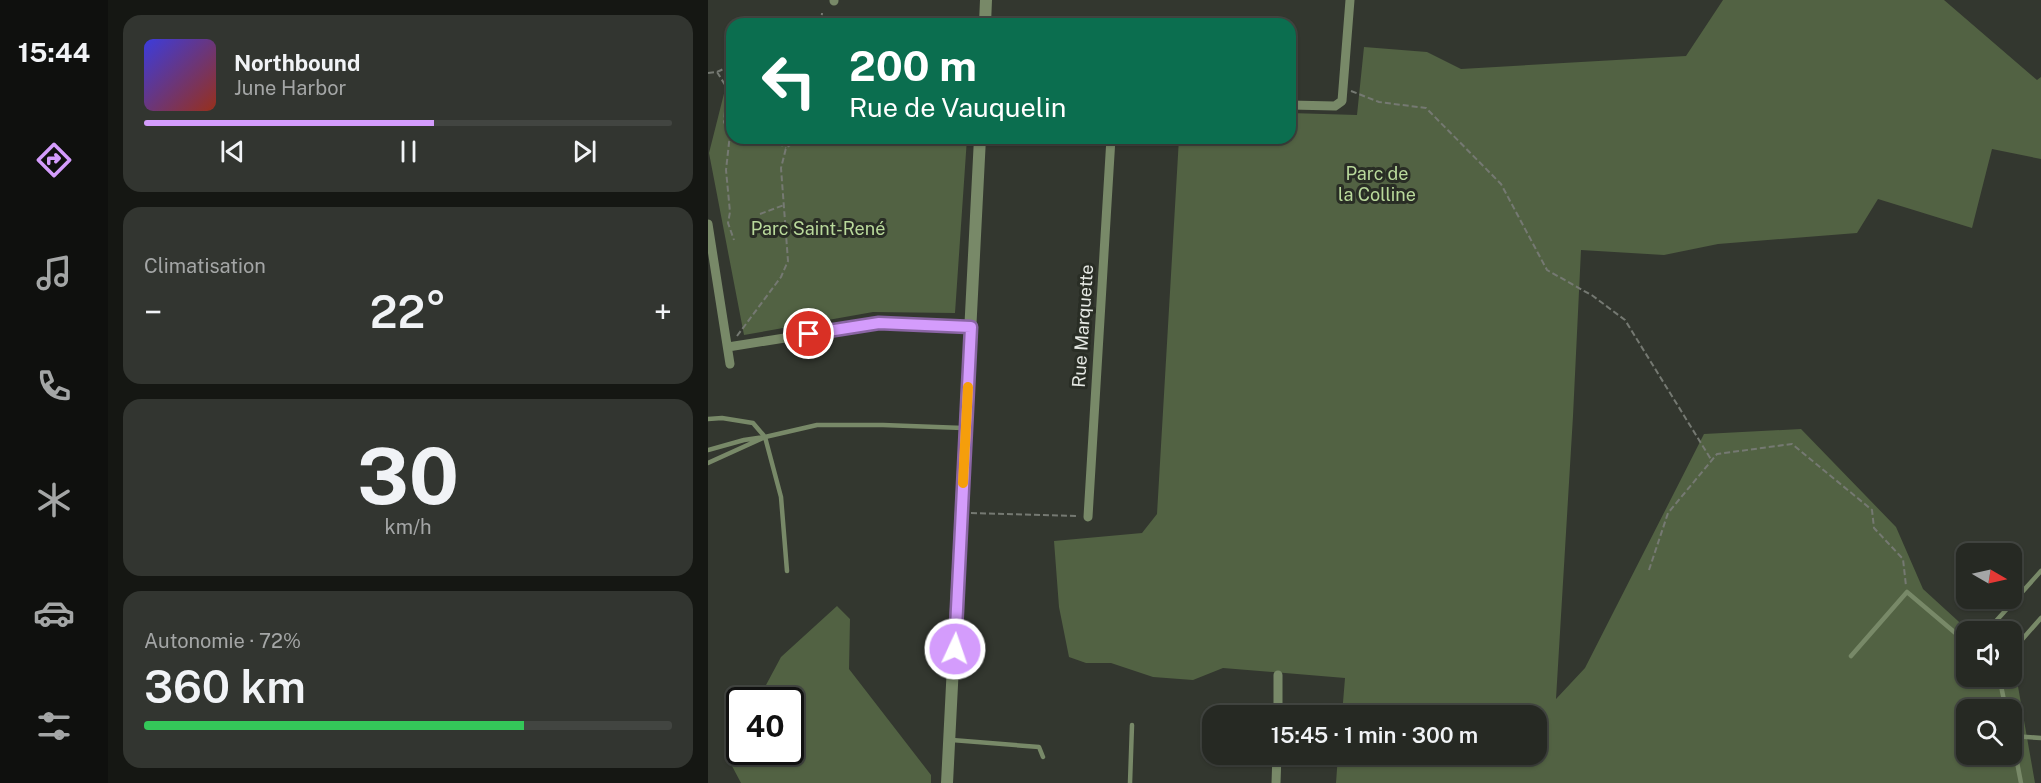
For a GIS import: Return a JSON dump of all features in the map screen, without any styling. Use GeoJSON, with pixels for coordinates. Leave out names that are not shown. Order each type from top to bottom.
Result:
{"type":"FeatureCollection","features":[{"type":"Feature","properties":{"kind":"street"},"geometry":{"type":"LineString","coordinates":[[985,18],[986,0]]}},
{"type":"Feature","properties":{"kind":"street"},"geometry":{"type":"LineString","coordinates":[[1296,105],[1335,106],[1342,101],[1350,0]]}},
{"type":"Feature","properties":{"kind":"street"},"geometry":{"type":"LineString","coordinates":[[947,783],[961,545],[960,512],[967,428],[980,144]]}},
{"type":"Feature","properties":{"kind":"street","name":"Rue Marquette"},"geometry":{"type":"LineString","coordinates":[[1088,517],[1111,144]]}},
{"type":"Feature","properties":{"kind":"street"},"geometry":{"type":"LineString","coordinates":[[708,224],[730,364]]}},
{"type":"Feature","properties":{"kind":"street"},"geometry":{"type":"LineString","coordinates":[[728,347],[879,323],[971,327]]}},
{"type":"Feature","properties":{"kind":"street"},"geometry":{"type":"LineString","coordinates":[[1278,675],[1278,705]]}},
{"type":"Feature","properties":{"kind":"street"},"geometry":{"type":"LineString","coordinates":[[1276,783],[1277,765]]}},
{"type":"Feature","properties":{"kind":"lane"},"geometry":{"type":"LineString","coordinates":[[708,420],[722,418],[753,423],[765,437],[781,497],[787,571]]}},
{"type":"Feature","properties":{"kind":"lane"},"geometry":{"type":"LineString","coordinates":[[708,450],[817,425],[967,428]]}},
{"type":"Feature","properties":{"kind":"lane"},"geometry":{"type":"LineString","coordinates":[[708,463],[765,437]]}},
{"type":"Feature","properties":{"kind":"lane"},"geometry":{"type":"LineString","coordinates":[[1996,621],[2041,571]]}},
{"type":"Feature","properties":{"kind":"lane"},"geometry":{"type":"LineString","coordinates":[[1851,656],[1907,592],[1956,634]]}},
{"type":"Feature","properties":{"kind":"lane"},"geometry":{"type":"LineString","coordinates":[[2022,640],[2041,618]]}},
{"type":"Feature","properties":{"kind":"lane"},"geometry":{"type":"LineString","coordinates":[[1130,783],[1132,725]]}},
{"type":"Feature","properties":{"kind":"lane"},"geometry":{"type":"LineString","coordinates":[[2022,737],[2041,738]]}},
{"type":"Feature","properties":{"kind":"lane"},"geometry":{"type":"LineString","coordinates":[[949,740],[1039,747],[1043,757]]}},
{"type":"Feature","properties":{"kind":"lane"},"geometry":{"type":"LineString","coordinates":[[2018,765],[2021,783]]}},
{"type":"Feature","properties":{"kind":"path"},"geometry":{"type":"LineString","coordinates":[[821,18],[822,13]]}},
{"type":"Feature","properties":{"kind":"path"},"geometry":{"type":"LineString","coordinates":[[708,73],[726,68]]}},
{"type":"Feature","properties":{"kind":"path"},"geometry":{"type":"LineString","coordinates":[[717,72],[726,86]]}},
{"type":"Feature","properties":{"kind":"path"},"geometry":{"type":"LineString","coordinates":[[1343,89],[1379,102],[1426,108],[1502,184],[1547,270],[1593,296],[1625,320],[1712,461]]}},
{"type":"Feature","properties":{"kind":"path"},"geometry":{"type":"LineString","coordinates":[[726,110],[724,122],[726,125]]}},
{"type":"Feature","properties":{"kind":"path"},"geometry":{"type":"LineString","coordinates":[[730,144],[726,170],[730,212],[728,223],[734,240]]}},
{"type":"Feature","properties":{"kind":"path"},"geometry":{"type":"LineString","coordinates":[[780,144],[786,148]]}},
{"type":"Feature","properties":{"kind":"path"},"geometry":{"type":"LineString","coordinates":[[728,347],[781,277],[788,261],[781,168],[786,148],[792,144]]}},
{"type":"Feature","properties":{"kind":"path"},"geometry":{"type":"LineString","coordinates":[[760,214],[784,205]]}},
{"type":"Feature","properties":{"kind":"path"},"geometry":{"type":"LineString","coordinates":[[1649,570],[1668,513],[1717,454],[1792,444],[1872,510],[1874,528],[1903,559],[1907,592]]}},
{"type":"Feature","properties":{"kind":"path"},"geometry":{"type":"LineString","coordinates":[[960,512],[1088,517]]}},
{"type":"Feature","properties":{"kind":"green space","name":"Parc de la Colline"},"geometry":{"type":"Polygon","coordinates":[[[1723,0],[1944,0],[2037,80],[2041,77],[2041,159],[1992,149],[1972,228],[1878,199],[1857,233],[1718,244],[1664,255],[1581,250],[1556,699],[1585,668],[1704,434],[1801,429],[1896,527],[1923,589],[1958,621],[1956,621],[1956,687],[2018,687],[2020,699],[1956,699],[1956,765],[2022,765],[2022,709],[2035,783],[1336,783],[1337,765],[1547,765],[1547,705],[1343,705],[1345,678],[1223,668],[1193,680],[1153,677],[1111,663],[1086,663],[1069,657],[1059,607],[1054,541],[1142,533],[1157,514],[1179,144],[1296,144],[1296,113],[1357,115],[1364,47],[1427,52],[1461,69],[1686,56],[1723,0]]]}},
{"type":"Feature","properties":{"kind":"green space","name":"Parc Saint-René"},"geometry":{"type":"Polygon","coordinates":[[[726,86],[726,144],[967,144],[955,313],[873,312],[744,335],[709,153],[726,86]]]}},
{"type":"Feature","properties":{"kind":"green space"},"geometry":{"type":"Polygon","coordinates":[[[837,606],[850,619],[849,669],[931,775],[931,783],[741,783],[732,765],[804,765],[804,687],[765,687],[781,657],[837,606]]]}},
{"type":"Feature","properties":{"kind":"slow traffic"},"geometry":{"type":"LineString","coordinates":[[963,483],[968,387]]}},
{"type":"Feature","properties":{"kind":"route"},"geometry":{"type":"LineString","coordinates":[[809,334],[879,323],[971,327],[967,428],[960,512],[961,545],[955,649]]}}]}
